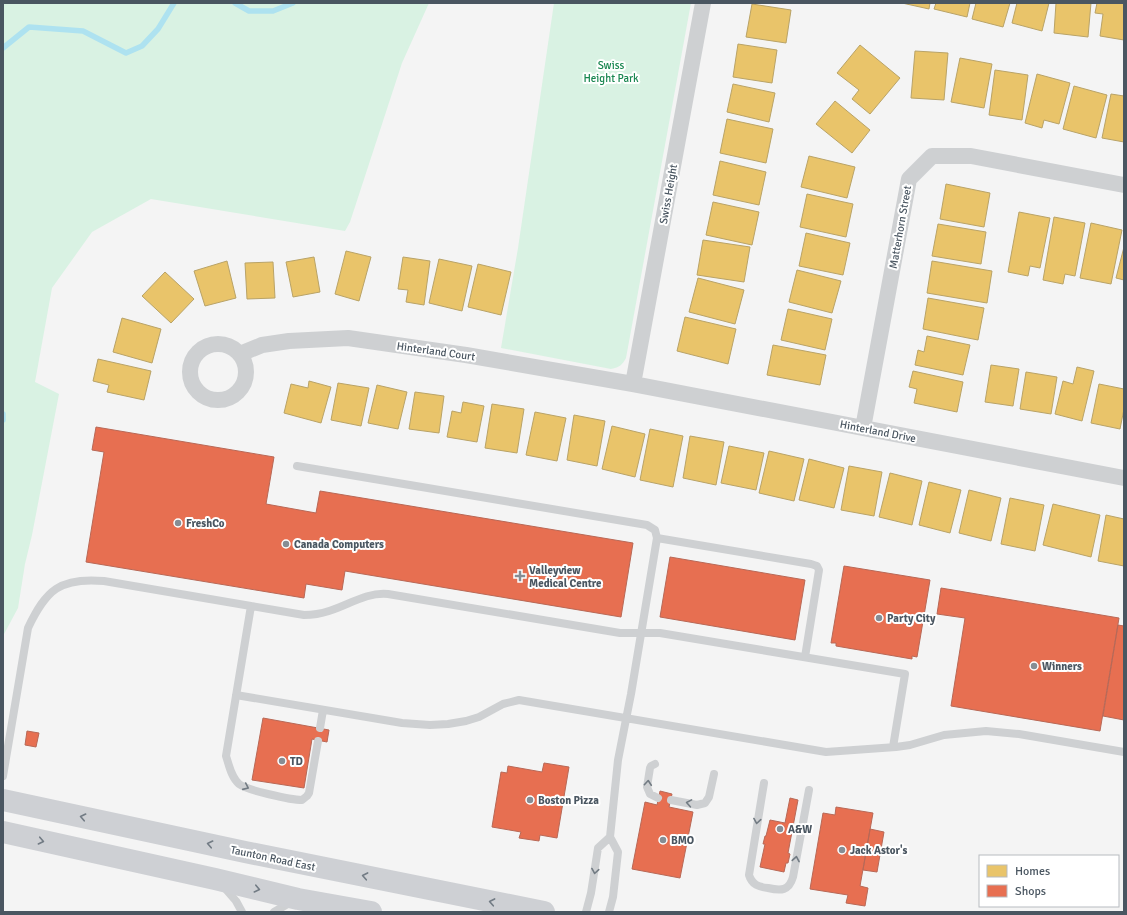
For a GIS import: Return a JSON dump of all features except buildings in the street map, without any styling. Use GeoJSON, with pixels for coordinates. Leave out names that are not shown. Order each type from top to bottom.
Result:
{"type":"FeatureCollection","features":[{"type":"Feature","properties":{"kind":"main road","name":"Taunton Road East"},"geometry":{"type":"LineString","coordinates":[[3,800],[245,852],[544,912]]}},
{"type":"Feature","properties":{"kind":"main road"},"geometry":{"type":"LineString","coordinates":[[3,832],[298,898],[371,912]]}},
{"type":"Feature","properties":{"kind":"street","name":"Swiss Height"},"geometry":{"type":"LineString","coordinates":[[633,384],[703,3]]}},
{"type":"Feature","properties":{"kind":"street","name":"Matterhorn Street"},"geometry":{"type":"LineString","coordinates":[[863,428],[909,180],[932,156],[971,156],[1124,185]]}},
{"type":"Feature","properties":{"kind":"street","name":"Hinterland Court"},"geometry":{"type":"LineString","coordinates":[[240,354],[262,345],[289,341],[348,338],[466,355],[633,384]]}},
{"type":"Feature","properties":{"kind":"street","name":"Hinterland Drive"},"geometry":{"type":"LineString","coordinates":[[633,384],[1124,478]]}},
{"type":"Feature","properties":{"kind":"lane"},"geometry":{"type":"LineString","coordinates":[[297,466],[647,525],[655,530],[657,538],[618,760],[610,837],[618,852],[613,897],[609,912]]}},
{"type":"Feature","properties":{"kind":"lane"},"geometry":{"type":"LineString","coordinates":[[657,538],[817,566],[819,570],[805,657]]}},
{"type":"Feature","properties":{"kind":"lane"},"geometry":{"type":"LineString","coordinates":[[3,776],[28,628],[49,594],[59,586],[80,580],[98,581],[296,614],[312,614],[330,611],[368,596],[382,594],[609,632],[660,633],[905,674],[893,747]]}},
{"type":"Feature","properties":{"kind":"lane"},"geometry":{"type":"LineString","coordinates":[[251,606],[226,756],[233,775],[239,784],[244,787],[302,800],[308,793],[318,741]]}},
{"type":"Feature","properties":{"kind":"lane"},"geometry":{"type":"LineString","coordinates":[[236,695],[402,723],[440,725],[466,721],[485,714],[503,704],[519,700],[826,752],[910,745],[944,735],[993,731],[1124,752]]}},
{"type":"Feature","properties":{"kind":"lane"},"geometry":{"type":"LineString","coordinates":[[320,728],[324,710]]}},
{"type":"Feature","properties":{"kind":"lane"},"geometry":{"type":"LineString","coordinates":[[655,764],[650,768],[647,787],[650,794],[658,798]]}},
{"type":"Feature","properties":{"kind":"lane"},"geometry":{"type":"LineString","coordinates":[[671,800],[697,805],[705,803],[710,796],[714,774]]}},
{"type":"Feature","properties":{"kind":"lane"},"geometry":{"type":"LineString","coordinates":[[764,783],[749,875],[750,879],[756,886],[778,890],[786,888],[792,882],[809,790]]}},
{"type":"Feature","properties":{"kind":"lane"},"geometry":{"type":"LineString","coordinates":[[586,912],[592,893],[598,848],[610,837]]}},
{"type":"Feature","properties":{"kind":"lane"},"geometry":{"type":"LineString","coordinates":[[215,879],[236,901],[242,912]]}},
{"type":"Feature","properties":{"kind":"lane"},"geometry":{"type":"LineString","coordinates":[[274,912],[298,898]]}},
{"type":"Feature","properties":{"kind":"green space"},"geometry":{"type":"Polygon","coordinates":[[[3,3],[429,3],[402,63],[350,222],[345,231],[151,199],[92,232],[52,288],[35,382],[59,394],[25,564],[18,608],[3,636],[3,3]]]}},
{"type":"Feature","properties":{"kind":"green space","name":"Swiss Height Park"},"geometry":{"type":"Polygon","coordinates":[[[554,3],[691,3],[626,358],[620,365],[611,369],[501,348],[518,248],[554,3]]]}},
{"type":"Feature","properties":{"kind":"waterway"},"geometry":{"type":"LineString","coordinates":[[3,48],[29,27],[83,31],[126,53],[142,46],[158,29],[174,3]]}},
{"type":"Feature","properties":{"kind":"waterway"},"geometry":{"type":"LineString","coordinates":[[235,3],[249,11],[273,11],[293,3]]}},
{"type":"Feature","properties":{"kind":"waterway"},"geometry":{"type":"LineString","coordinates":[[3,414],[3,420]]}},
{"type":"Feature","properties":{"kind":"place","name":"FreshCo"},"geometry":{"type":"Point","coordinates":[178,523]}},
{"type":"Feature","properties":{"kind":"place","name":"Canada Computers"},"geometry":{"type":"Point","coordinates":[286,544]}},
{"type":"Feature","properties":{"kind":"place","name":"Valleyview Medical Centre"},"geometry":{"type":"Point","coordinates":[520,576]}},
{"type":"Feature","properties":{"kind":"place","name":"Party City"},"geometry":{"type":"Point","coordinates":[879,618]}},
{"type":"Feature","properties":{"kind":"place","name":"Winners"},"geometry":{"type":"Point","coordinates":[1034,666]}},
{"type":"Feature","properties":{"kind":"place","name":"TD"},"geometry":{"type":"Point","coordinates":[282,761]}},
{"type":"Feature","properties":{"kind":"place","name":"Boston Pizza"},"geometry":{"type":"Point","coordinates":[530,800]}},
{"type":"Feature","properties":{"kind":"place","name":"A&W"},"geometry":{"type":"Point","coordinates":[780,829]}},
{"type":"Feature","properties":{"kind":"place","name":"BMO"},"geometry":{"type":"Point","coordinates":[663,840]}},
{"type":"Feature","properties":{"kind":"place","name":"Jack Astor's"},"geometry":{"type":"Point","coordinates":[842,850]}}]}
